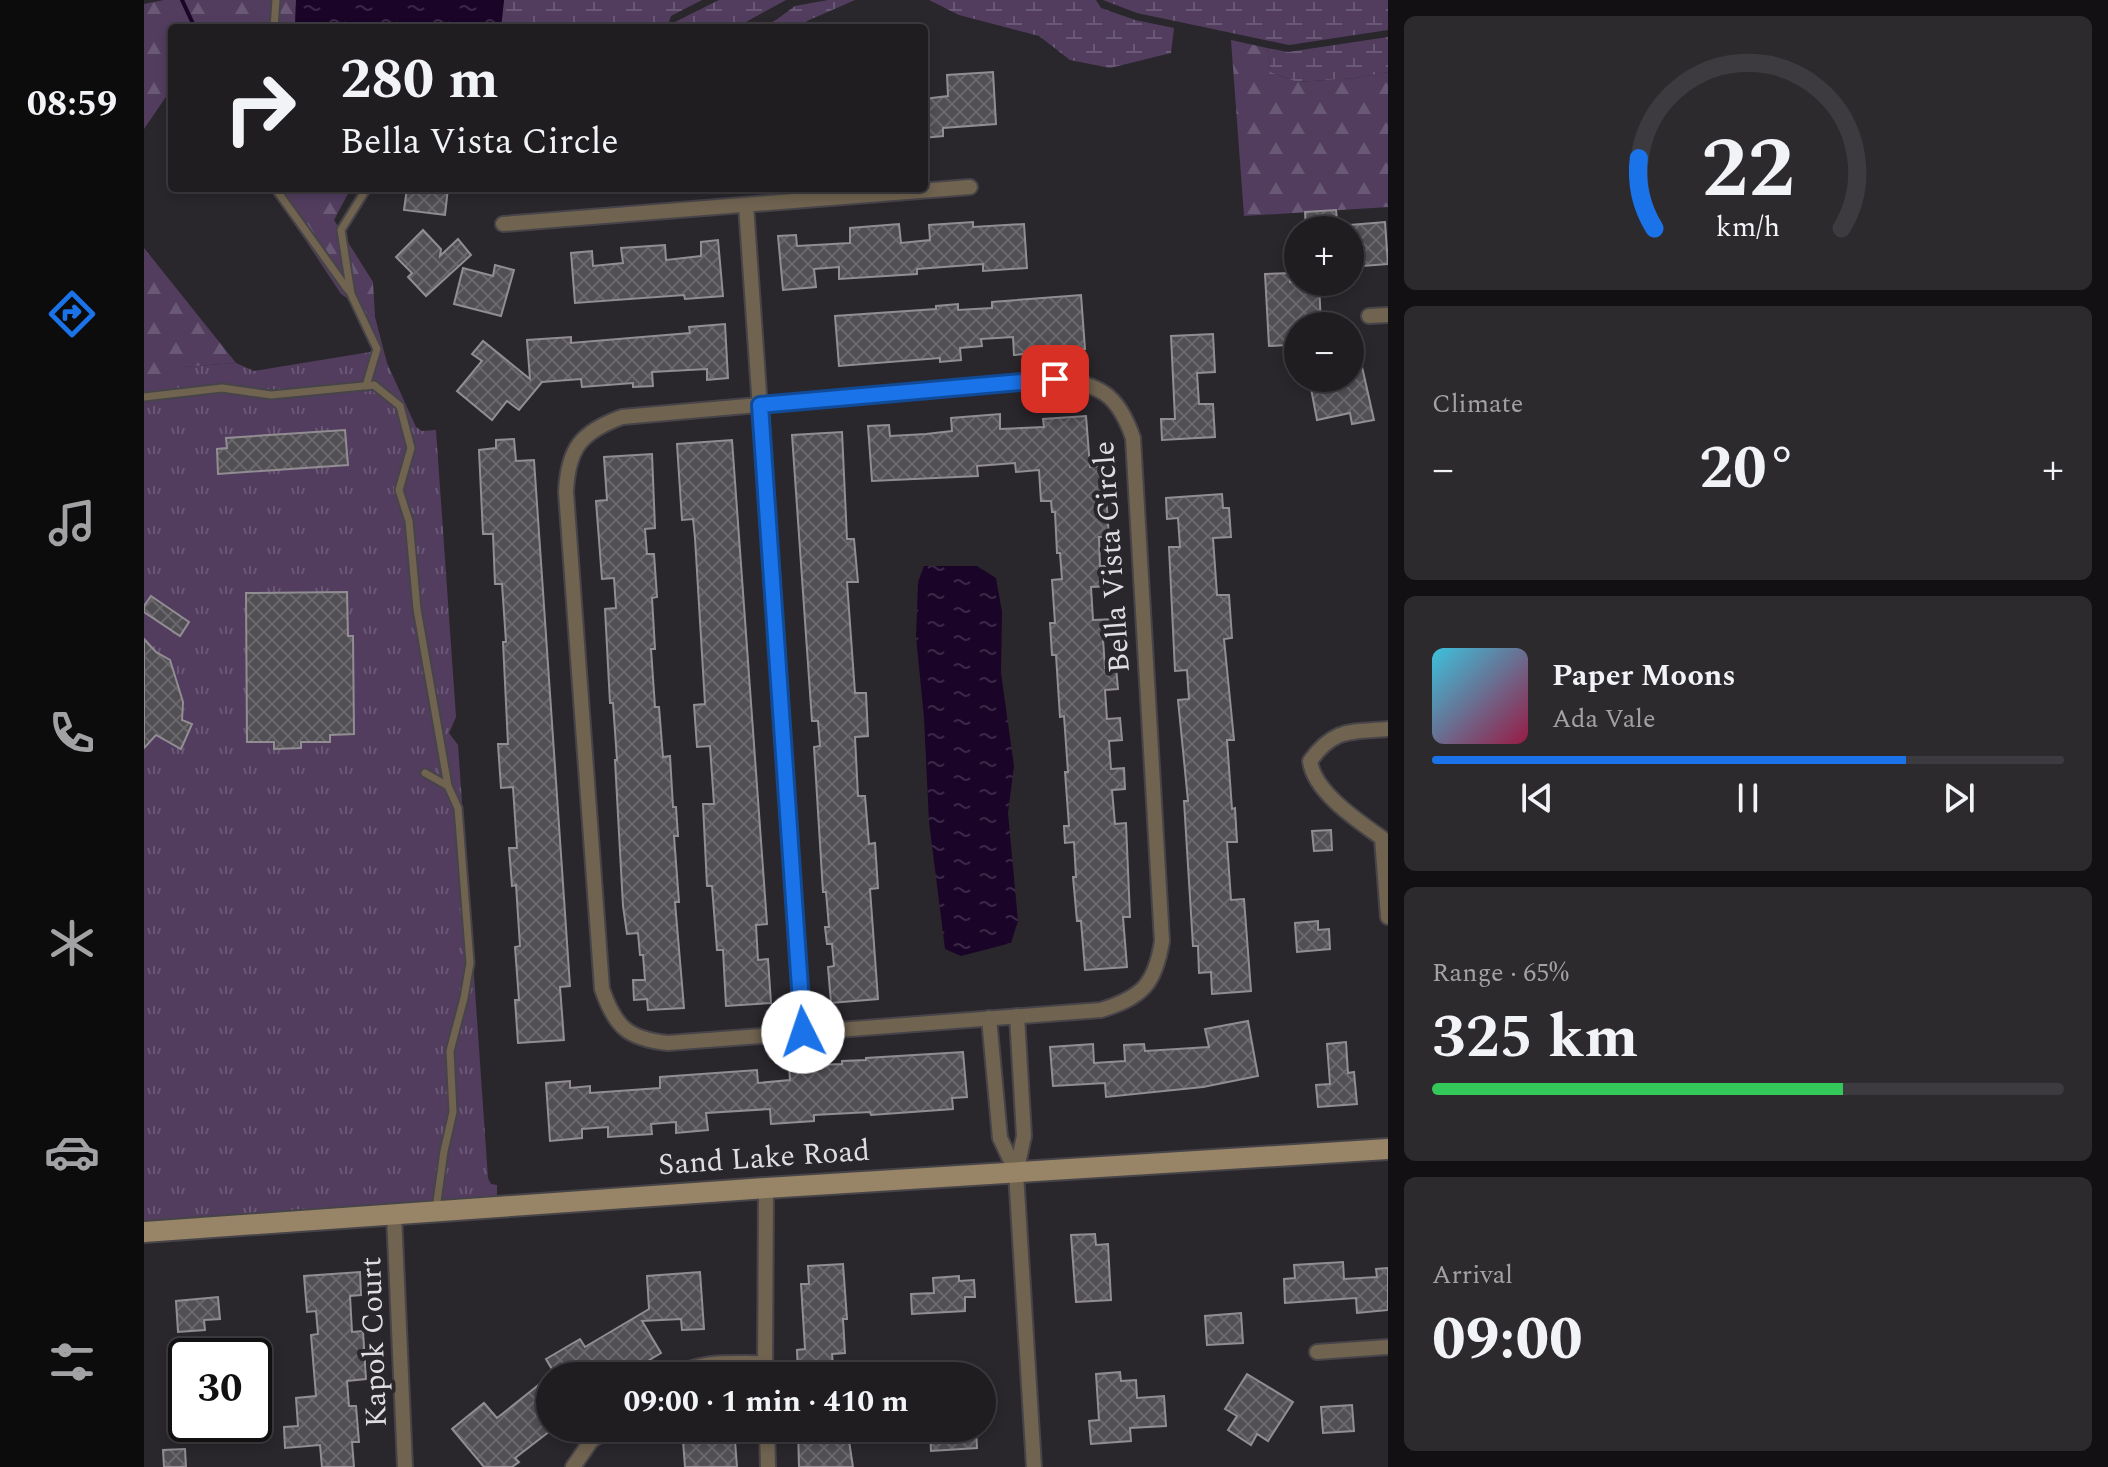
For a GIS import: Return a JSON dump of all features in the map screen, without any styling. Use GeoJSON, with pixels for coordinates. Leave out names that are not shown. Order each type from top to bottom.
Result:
{"type":"FeatureCollection","features":[{"type":"Feature","properties":{"kind":"street"},"geometry":{"type":"LineString","coordinates":[[928,190],[970,187]]}},
{"type":"Feature","properties":{"kind":"street"},"geometry":{"type":"LineString","coordinates":[[503,224],[908,192]]}},
{"type":"Feature","properties":{"kind":"street"},"geometry":{"type":"LineString","coordinates":[[746,205],[803,1032]]}},
{"type":"Feature","properties":{"kind":"street"},"geometry":{"type":"LineString","coordinates":[[1369,316],[1388,315]]}},
{"type":"Feature","properties":{"kind":"street","name":"Bella Vista Circle"},"geometry":{"type":"LineString","coordinates":[[1055,379],[1085,382],[1108,394],[1125,415],[1133,438],[1134,453],[1162,941],[1158,964],[1147,984],[1128,1001],[1101,1010],[1017,1016],[668,1043],[645,1041],[623,1029],[609,1011],[602,989],[566,492],[567,468],[578,444],[597,426],[622,417],[1055,379]]}},
{"type":"Feature","properties":{"kind":"street"},"geometry":{"type":"LineString","coordinates":[[1388,729],[1337,735],[1324,742],[1310,761],[1311,769],[1339,807],[1385,842],[1388,917]]}},
{"type":"Feature","properties":{"kind":"street"},"geometry":{"type":"LineString","coordinates":[[1017,1016],[1024,1136],[1016,1173],[1034,1467]]}},
{"type":"Feature","properties":{"kind":"street"},"geometry":{"type":"LineString","coordinates":[[989,1018],[1000,1138],[1016,1173]]}},
{"type":"Feature","properties":{"kind":"street"},"geometry":{"type":"LineString","coordinates":[[995,1083],[1021,1080]]}},
{"type":"Feature","properties":{"kind":"street","name":"Sand Lake Road"},"geometry":{"type":"LineString","coordinates":[[144,1232],[766,1188],[1388,1149]]}},
{"type":"Feature","properties":{"kind":"street"},"geometry":{"type":"LineString","coordinates":[[765,1362],[766,1188]]}},
{"type":"Feature","properties":{"kind":"street","name":"Kapok Court"},"geometry":{"type":"LineString","coordinates":[[394,1214],[405,1467]]}},
{"type":"Feature","properties":{"kind":"street"},"geometry":{"type":"LineString","coordinates":[[1317,1352],[1388,1347]]}},
{"type":"Feature","properties":{"kind":"street"},"geometry":{"type":"LineString","coordinates":[[573,1467],[590,1442]]}},
{"type":"Feature","properties":{"kind":"street"},"geometry":{"type":"LineString","coordinates":[[767,1442],[768,1467]]}},
{"type":"Feature","properties":{"kind":"lane"},"geometry":{"type":"LineString","coordinates":[[274,24],[276,0]]}},
{"type":"Feature","properties":{"kind":"lane"},"geometry":{"type":"LineString","coordinates":[[278,192],[351,294],[377,349],[366,386]]}},
{"type":"Feature","properties":{"kind":"lane"},"geometry":{"type":"LineString","coordinates":[[351,294],[341,230],[365,192]]}},
{"type":"Feature","properties":{"kind":"lane"},"geometry":{"type":"LineString","coordinates":[[144,397],[222,388],[271,395],[374,385],[400,406],[411,448],[399,490],[409,521],[417,609],[448,786],[458,808],[470,963],[450,1051],[453,1112],[436,1211]]}},
{"type":"Feature","properties":{"kind":"lane"},"geometry":{"type":"LineString","coordinates":[[425,773],[448,786]]}},
{"type":"Feature","properties":{"kind":"green space"},"geometry":{"type":"Polygon","coordinates":[[[164,0],[296,0],[295,24],[168,24],[168,94],[144,129],[144,4],[164,0]]]}},
{"type":"Feature","properties":{"kind":"green space"},"geometry":{"type":"Polygon","coordinates":[[[504,0],[702,0],[671,16],[668,24],[501,24],[504,0]]]}},
{"type":"Feature","properties":{"kind":"green space"},"geometry":{"type":"Polygon","coordinates":[[[719,0],[786,0],[742,24],[673,23],[719,0]]]}},
{"type":"Feature","properties":{"kind":"green space"},"geometry":{"type":"Polygon","coordinates":[[[828,0],[855,0],[805,24],[770,24],[795,6],[828,0]]]}},
{"type":"Feature","properties":{"kind":"green space"},"geometry":{"type":"Polygon","coordinates":[[[929,0],[1096,0],[1101,8],[1135,20],[1174,28],[1171,53],[1110,68],[1070,60],[1039,36],[959,15],[929,0]]]}},
{"type":"Feature","properties":{"kind":"green space"},"geometry":{"type":"Polygon","coordinates":[[[1103,0],[1388,0],[1388,30],[1289,45],[1137,13],[1103,0]]]}},
{"type":"Feature","properties":{"kind":"green space"},"geometry":{"type":"Polygon","coordinates":[[[1388,37],[1388,72],[1356,78],[1297,82],[1271,72],[1267,48],[1288,52],[1388,37]]]}},
{"type":"Feature","properties":{"kind":"green space"},"geometry":{"type":"Polygon","coordinates":[[[1231,40],[1267,48],[1271,72],[1297,82],[1356,78],[1388,72],[1388,207],[1244,216],[1231,40]]]}},
{"type":"Feature","properties":{"kind":"green space"},"geometry":{"type":"Polygon","coordinates":[[[274,192],[349,192],[334,220],[373,282],[375,317],[341,294],[274,192]]]}},
{"type":"Feature","properties":{"kind":"green space"},"geometry":{"type":"Polygon","coordinates":[[[144,248],[236,363],[181,367],[157,398],[144,398],[144,248]]]}},
{"type":"Feature","properties":{"kind":"green space"},"geometry":{"type":"Polygon","coordinates":[[[353,302],[375,317],[387,363],[416,427],[422,431],[436,430],[456,717],[449,733],[458,745],[488,1178],[491,1184],[497,1185],[497,1198],[144,1223],[144,398],[157,398],[180,367],[236,363],[254,371],[376,351],[353,302]]]}},
{"type":"Feature","properties":{"kind":"water"},"geometry":{"type":"Polygon","coordinates":[[[296,0],[504,0],[501,24],[295,24],[296,0]]]}},
{"type":"Feature","properties":{"kind":"water"},"geometry":{"type":"Polygon","coordinates":[[[924,566],[977,566],[996,578],[1002,612],[1001,673],[1014,766],[1008,813],[1018,921],[1011,943],[961,956],[945,949],[929,822],[916,637],[918,582],[924,566]]]}},
{"type":"Feature","properties":{"kind":"building"},"geometry":{"type":"Polygon","coordinates":[[[993,72],[996,124],[943,128],[943,136],[928,138],[928,98],[948,96],[947,75],[993,72]]]}},
{"type":"Feature","properties":{"kind":"building"},"geometry":{"type":"Polygon","coordinates":[[[406,192],[448,192],[445,215],[404,210],[406,192]]]}},
{"type":"Feature","properties":{"kind":"building"},"geometry":{"type":"Polygon","coordinates":[[[1336,210],[1337,216],[1305,216],[1305,212],[1336,210]]]}},
{"type":"Feature","properties":{"kind":"building"},"geometry":{"type":"Polygon","coordinates":[[[973,222],[973,227],[1024,224],[1027,268],[983,271],[983,264],[917,269],[917,274],[839,279],[839,267],[814,269],[816,287],[783,290],[778,236],[796,235],[797,246],[850,243],[850,228],[899,224],[901,243],[930,240],[929,225],[973,222]]]}},
{"type":"Feature","properties":{"kind":"building"},"geometry":{"type":"Polygon","coordinates":[[[1385,222],[1388,264],[1364,266],[1364,224],[1385,222]]]}},
{"type":"Feature","properties":{"kind":"building"},"geometry":{"type":"Polygon","coordinates":[[[423,230],[441,249],[440,256],[458,239],[471,255],[426,296],[408,277],[412,273],[396,257],[423,230]]]}},
{"type":"Feature","properties":{"kind":"building"},"geometry":{"type":"Polygon","coordinates":[[[718,240],[723,296],[685,299],[684,295],[575,303],[571,253],[592,251],[593,266],[623,263],[621,248],[665,245],[666,260],[701,256],[701,242],[718,240]]]}},
{"type":"Feature","properties":{"kind":"building"},"geometry":{"type":"Polygon","coordinates":[[[495,265],[514,270],[501,316],[454,304],[463,268],[493,276],[495,265]]]}},
{"type":"Feature","properties":{"kind":"building"},"geometry":{"type":"Polygon","coordinates":[[[1284,273],[1284,296],[1320,296],[1320,312],[1284,312],[1284,345],[1269,346],[1265,274],[1284,273]]]}},
{"type":"Feature","properties":{"kind":"building"},"geometry":{"type":"Polygon","coordinates":[[[1081,295],[1085,349],[1014,355],[1013,337],[981,339],[982,346],[960,348],[961,360],[940,362],[940,358],[839,366],[835,316],[936,309],[936,306],[958,304],[958,310],[992,308],[992,302],[1081,295]]]}},
{"type":"Feature","properties":{"kind":"building"},"geometry":{"type":"Polygon","coordinates":[[[725,324],[728,378],[707,380],[707,369],[652,372],[653,386],[633,387],[633,383],[582,387],[581,379],[542,382],[519,410],[507,401],[492,420],[457,391],[482,361],[472,354],[483,341],[530,379],[527,340],[571,337],[571,343],[690,333],[689,327],[725,324]]]}},
{"type":"Feature","properties":{"kind":"building"},"geometry":{"type":"Polygon","coordinates":[[[1213,334],[1215,372],[1197,373],[1199,404],[1213,404],[1215,437],[1162,440],[1161,419],[1175,419],[1171,336],[1213,334]]]}},
{"type":"Feature","properties":{"kind":"building"},"geometry":{"type":"Polygon","coordinates":[[[1364,376],[1374,420],[1352,424],[1350,413],[1317,420],[1312,392],[1364,392],[1364,376]]]}},
{"type":"Feature","properties":{"kind":"building"},"geometry":{"type":"Polygon","coordinates":[[[1000,414],[1000,429],[1044,427],[1043,419],[1086,416],[1090,467],[1104,466],[1109,537],[1099,537],[1100,566],[1110,566],[1112,586],[1091,587],[1093,620],[1114,619],[1116,638],[1103,639],[1105,668],[1116,667],[1118,689],[1105,690],[1107,719],[1120,718],[1122,740],[1109,741],[1111,769],[1124,768],[1125,789],[1112,790],[1115,824],[1126,823],[1130,917],[1123,917],[1127,967],[1085,970],[1073,877],[1076,877],[1074,842],[1065,843],[1064,826],[1069,826],[1065,772],[1068,772],[1064,716],[1060,717],[1056,655],[1052,655],[1050,623],[1055,623],[1052,580],[1062,579],[1060,553],[1057,553],[1055,512],[1052,512],[1051,501],[1041,501],[1039,470],[1016,472],[1015,463],[977,466],[978,476],[872,481],[868,426],[889,425],[890,436],[926,434],[952,431],[951,418],[1000,414]]]}},
{"type":"Feature","properties":{"kind":"building"},"geometry":{"type":"Polygon","coordinates":[[[345,430],[348,465],[218,474],[217,449],[227,448],[226,438],[345,430]]]}},
{"type":"Feature","properties":{"kind":"building"},"geometry":{"type":"Polygon","coordinates":[[[842,432],[847,539],[854,539],[858,582],[847,582],[855,693],[866,693],[868,736],[855,737],[858,796],[865,796],[869,844],[875,843],[878,888],[870,889],[878,999],[831,1003],[828,967],[834,966],[832,944],[827,944],[825,927],[829,927],[826,892],[823,892],[814,747],[820,746],[818,721],[812,721],[792,435],[842,432]]]}},
{"type":"Feature","properties":{"kind":"building"},"geometry":{"type":"Polygon","coordinates":[[[514,439],[516,461],[534,460],[570,986],[560,987],[564,1040],[518,1043],[515,947],[520,946],[516,885],[512,886],[509,848],[517,848],[513,787],[501,788],[498,744],[508,744],[503,642],[506,642],[502,584],[495,584],[493,534],[483,534],[479,450],[496,448],[496,440],[514,439]]]}},
{"type":"Feature","properties":{"kind":"building"},"geometry":{"type":"Polygon","coordinates":[[[732,440],[767,924],[756,925],[758,960],[768,959],[771,1003],[726,1006],[723,950],[717,950],[712,886],[707,886],[703,804],[714,804],[710,746],[697,747],[694,705],[705,704],[695,538],[693,519],[682,520],[677,444],[732,440]]]}},
{"type":"Feature","properties":{"kind":"building"},"geometry":{"type":"Polygon","coordinates":[[[652,454],[655,528],[645,529],[647,554],[654,554],[657,597],[652,598],[655,649],[651,649],[655,707],[659,707],[663,757],[670,756],[673,807],[676,807],[678,836],[674,836],[679,902],[675,902],[684,1008],[648,1010],[647,999],[634,1000],[633,980],[645,980],[643,955],[640,955],[638,933],[627,934],[623,906],[617,760],[613,703],[610,703],[605,609],[616,608],[614,578],[602,579],[596,501],[607,500],[604,457],[652,454]]]}},
{"type":"Feature","properties":{"kind":"building"},"geometry":{"type":"Polygon","coordinates":[[[1222,494],[1223,508],[1229,508],[1231,537],[1213,538],[1217,595],[1229,595],[1232,638],[1224,639],[1234,740],[1227,740],[1237,842],[1227,842],[1231,900],[1244,899],[1251,991],[1212,994],[1211,972],[1199,973],[1198,946],[1193,946],[1184,801],[1188,801],[1178,700],[1189,699],[1187,670],[1175,671],[1169,547],[1180,547],[1178,518],[1167,519],[1166,498],[1222,494]]]}},
{"type":"Feature","properties":{"kind":"building"},"geometry":{"type":"Polygon","coordinates":[[[347,592],[348,636],[353,636],[354,734],[330,735],[330,742],[301,742],[301,748],[274,749],[274,742],[247,742],[246,593],[347,592]]]}},
{"type":"Feature","properties":{"kind":"building"},"geometry":{"type":"Polygon","coordinates":[[[151,596],[189,622],[180,636],[144,612],[144,606],[151,596]]]}},
{"type":"Feature","properties":{"kind":"building"},"geometry":{"type":"Polygon","coordinates":[[[144,639],[156,652],[170,660],[183,702],[182,720],[192,724],[181,749],[156,735],[144,748],[144,639]]]}},
{"type":"Feature","properties":{"kind":"building"},"geometry":{"type":"Polygon","coordinates":[[[1331,830],[1332,850],[1314,851],[1312,831],[1331,830]]]}},
{"type":"Feature","properties":{"kind":"building"},"geometry":{"type":"Polygon","coordinates":[[[1318,921],[1318,930],[1329,929],[1330,949],[1297,952],[1295,923],[1318,921]]]}},
{"type":"Feature","properties":{"kind":"building"},"geometry":{"type":"Polygon","coordinates":[[[1248,1021],[1258,1076],[1203,1087],[1106,1097],[1105,1083],[1053,1086],[1050,1047],[1093,1044],[1094,1063],[1125,1061],[1124,1045],[1144,1044],[1145,1051],[1209,1047],[1205,1029],[1248,1021]]]}},
{"type":"Feature","properties":{"kind":"building"},"geometry":{"type":"Polygon","coordinates":[[[1346,1042],[1348,1073],[1354,1072],[1357,1104],[1318,1107],[1316,1085],[1330,1084],[1327,1044],[1346,1042]]]}},
{"type":"Feature","properties":{"kind":"building"},"geometry":{"type":"Polygon","coordinates":[[[963,1052],[967,1097],[952,1098],[953,1109],[871,1115],[870,1112],[814,1115],[814,1121],[771,1124],[770,1109],[706,1113],[708,1130],[676,1133],[676,1122],[651,1124],[652,1134],[608,1137],[608,1127],[582,1129],[582,1138],[550,1141],[546,1083],[570,1081],[570,1088],[590,1086],[590,1093],[660,1088],[660,1077],[757,1070],[758,1083],[790,1080],[789,1066],[963,1052]]]}},
{"type":"Feature","properties":{"kind":"building"},"geometry":{"type":"Polygon","coordinates":[[[1095,1234],[1096,1245],[1108,1244],[1111,1300],[1076,1302],[1071,1235],[1095,1234]]]}},
{"type":"Feature","properties":{"kind":"building"},"geometry":{"type":"Polygon","coordinates":[[[1343,1262],[1344,1279],[1377,1277],[1376,1269],[1388,1268],[1388,1310],[1357,1313],[1356,1298],[1285,1303],[1284,1279],[1295,1278],[1294,1265],[1343,1262]]]}},
{"type":"Feature","properties":{"kind":"building"},"geometry":{"type":"Polygon","coordinates":[[[843,1264],[847,1319],[843,1319],[845,1353],[832,1354],[833,1362],[797,1362],[797,1350],[805,1349],[801,1284],[809,1284],[808,1266],[843,1264]]]}},
{"type":"Feature","properties":{"kind":"building"},"geometry":{"type":"Polygon","coordinates":[[[360,1272],[361,1295],[350,1296],[352,1332],[363,1331],[366,1379],[347,1381],[349,1406],[356,1406],[359,1442],[352,1442],[354,1467],[322,1467],[320,1445],[285,1448],[284,1427],[298,1426],[296,1398],[316,1396],[311,1335],[318,1334],[316,1311],[307,1312],[304,1276],[360,1272]]]}},
{"type":"Feature","properties":{"kind":"building"},"geometry":{"type":"Polygon","coordinates":[[[700,1272],[704,1329],[682,1330],[681,1319],[642,1321],[661,1353],[646,1362],[548,1362],[546,1359],[580,1339],[585,1347],[649,1309],[647,1276],[700,1272]]]}},
{"type":"Feature","properties":{"kind":"building"},"geometry":{"type":"Polygon","coordinates":[[[959,1276],[959,1281],[974,1280],[975,1297],[965,1297],[965,1311],[912,1314],[911,1294],[934,1293],[933,1278],[959,1276]]]}},
{"type":"Feature","properties":{"kind":"building"},"geometry":{"type":"Polygon","coordinates":[[[218,1297],[220,1319],[204,1320],[205,1330],[178,1332],[176,1301],[218,1297]]]}},
{"type":"Feature","properties":{"kind":"building"},"geometry":{"type":"Polygon","coordinates":[[[1241,1313],[1243,1343],[1207,1345],[1205,1316],[1241,1313]]]}},
{"type":"Feature","properties":{"kind":"building"},"geometry":{"type":"Polygon","coordinates":[[[1120,1372],[1121,1381],[1136,1380],[1137,1398],[1164,1396],[1166,1426],[1130,1428],[1131,1441],[1091,1444],[1089,1421],[1099,1420],[1096,1374],[1120,1372]]]}},
{"type":"Feature","properties":{"kind":"building"},"geometry":{"type":"Polygon","coordinates":[[[1247,1374],[1293,1402],[1268,1441],[1257,1434],[1251,1445],[1228,1430],[1237,1416],[1225,1409],[1247,1374]]]}},
{"type":"Feature","properties":{"kind":"building"},"geometry":{"type":"Polygon","coordinates":[[[536,1387],[536,1442],[515,1458],[519,1462],[512,1467],[484,1467],[452,1429],[484,1403],[497,1418],[536,1387]]]}},
{"type":"Feature","properties":{"kind":"building"},"geometry":{"type":"Polygon","coordinates":[[[1352,1405],[1354,1431],[1323,1433],[1321,1407],[1352,1405]]]}},
{"type":"Feature","properties":{"kind":"building"},"geometry":{"type":"Polygon","coordinates":[[[683,1442],[735,1442],[737,1467],[685,1467],[683,1442]]]}},
{"type":"Feature","properties":{"kind":"building"},"geometry":{"type":"Polygon","coordinates":[[[798,1442],[849,1442],[853,1467],[799,1467],[798,1442]]]}},
{"type":"Feature","properties":{"kind":"building"},"geometry":{"type":"Polygon","coordinates":[[[931,1442],[977,1442],[977,1448],[931,1451],[931,1442]]]}},
{"type":"Feature","properties":{"kind":"building"},"geometry":{"type":"Polygon","coordinates":[[[185,1449],[186,1467],[164,1467],[163,1450],[185,1449]]]}},
{"type":"Feature","properties":{"kind":"waterway"},"geometry":{"type":"LineString","coordinates":[[182,0],[193,24]]}},
{"type":"Feature","properties":{"kind":"route"},"geometry":{"type":"LineString","coordinates":[[803,1032],[760,405],[1055,379]]}}]}
